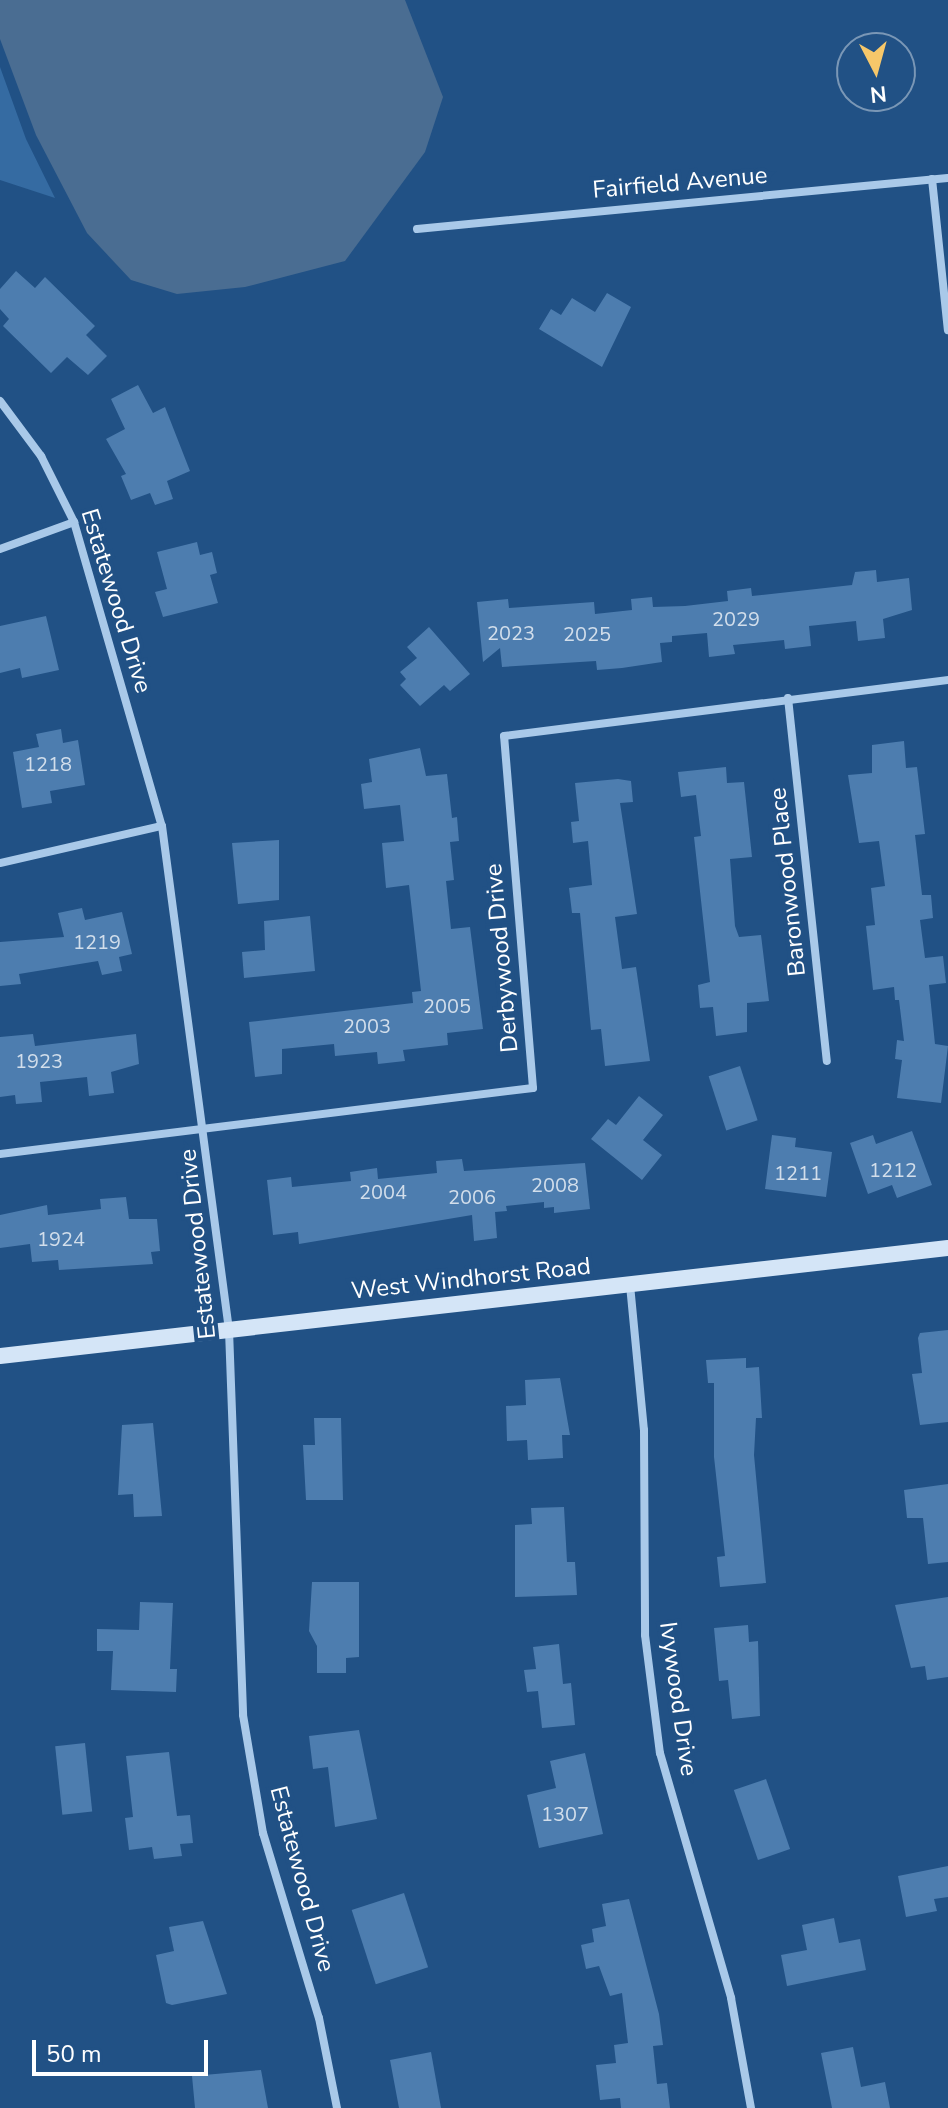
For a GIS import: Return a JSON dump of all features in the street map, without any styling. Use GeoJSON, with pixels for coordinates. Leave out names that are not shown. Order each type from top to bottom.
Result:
{"type":"FeatureCollection","features":[{"type":"Feature","properties":{"kind":"street","name":"Fairfield Avenue"},"geometry":{"type":"LineString","coordinates":[[417,229],[948,178]]}},
{"type":"Feature","properties":{"kind":"street"},"geometry":{"type":"LineString","coordinates":[[932,179],[948,330]]}},
{"type":"Feature","properties":{"kind":"street","name":"Estatewood Drive"},"geometry":{"type":"LineString","coordinates":[[0,401],[41,456],[74,522],[162,826],[206,1131],[229,1330],[243,1715],[263,1833],[319,2018],[337,2108]]}},
{"type":"Feature","properties":{"kind":"street"},"geometry":{"type":"LineString","coordinates":[[0,549],[74,522]]}},
{"type":"Feature","properties":{"kind":"street","name":"Derbywood Drive"},"geometry":{"type":"LineString","coordinates":[[0,1154],[206,1131],[533,1088],[504,736],[948,680]]}},
{"type":"Feature","properties":{"kind":"street","name":"Baronwood Place"},"geometry":{"type":"LineString","coordinates":[[788,698],[827,1061]]}},
{"type":"Feature","properties":{"kind":"street"},"geometry":{"type":"LineString","coordinates":[[0,863],[162,826]]}},
{"type":"Feature","properties":{"kind":"street","name":"West Windhorst Road"},"geometry":{"type":"LineString","coordinates":[[0,1356],[948,1248]]}},
{"type":"Feature","properties":{"kind":"street","name":"Ivywood Drive"},"geometry":{"type":"LineString","coordinates":[[630,1285],[644,1430],[645,1635],[660,1753],[731,1998],[751,2108]]}},
{"type":"Feature","properties":{"kind":"shaded area"},"geometry":{"type":"Polygon","coordinates":[[[0,0],[405,0],[443,97],[425,152],[345,261],[245,287],[177,294],[131,280],[87,233],[36,135],[0,39],[0,0]]]}},
{"type":"Feature","properties":{"kind":"shaded area"},"geometry":{"type":"Polygon","coordinates":[[[0,67],[26,139],[55,198],[0,180],[0,67]]]}},
{"type":"Feature","properties":{"kind":"building"},"geometry":{"type":"Polygon","coordinates":[[[16,271],[35,288],[45,277],[95,326],[86,335],[107,356],[88,375],[67,357],[51,373],[3,326],[9,319],[0,309],[0,289],[16,271]]]}},
{"type":"Feature","properties":{"kind":"building"},"geometry":{"type":"Polygon","coordinates":[[[607,293],[631,307],[602,367],[539,329],[551,309],[561,315],[572,298],[595,312],[607,293]]]}},
{"type":"Feature","properties":{"kind":"building"},"geometry":{"type":"Polygon","coordinates":[[[138,385],[153,413],[165,407],[190,471],[167,481],[173,499],[155,505],[150,493],[131,500],[121,476],[126,474],[106,439],[125,429],[111,399],[138,385]]]}},
{"type":"Feature","properties":{"kind":"building"},"geometry":{"type":"Polygon","coordinates":[[[197,542],[200,555],[212,552],[217,573],[210,575],[218,603],[163,617],[155,592],[167,589],[157,552],[197,542]]]}},
{"type":"Feature","properties":{"kind":"building"},"geometry":{"type":"Polygon","coordinates":[[[876,570],[877,582],[909,578],[912,610],[883,619],[885,638],[858,641],[856,621],[809,626],[811,646],[785,649],[784,640],[733,645],[735,654],[709,657],[707,633],[672,636],[672,642],[660,643],[662,662],[622,668],[597,670],[596,661],[502,667],[500,648],[483,662],[477,602],[508,599],[509,608],[594,602],[595,614],[632,610],[631,599],[652,597],[653,607],[685,606],[728,601],[727,591],[751,588],[752,596],[852,585],[855,572],[876,570]]]}},
{"type":"Feature","properties":{"kind":"building"},"geometry":{"type":"Polygon","coordinates":[[[46,616],[59,670],[22,678],[20,668],[0,673],[0,626],[46,616]]]}},
{"type":"Feature","properties":{"kind":"building"},"geometry":{"type":"Polygon","coordinates":[[[429,627],[470,674],[450,691],[444,685],[420,706],[400,685],[406,679],[400,672],[417,658],[407,647],[429,627]]]}},
{"type":"Feature","properties":{"kind":"building"},"geometry":{"type":"Polygon","coordinates":[[[61,729],[63,743],[78,740],[85,785],[50,791],[52,803],[22,808],[13,752],[39,747],[36,734],[61,729]]]}},
{"type":"Feature","properties":{"kind":"building"},"geometry":{"type":"Polygon","coordinates":[[[904,741],[906,768],[917,767],[925,834],[915,835],[922,895],[931,895],[933,918],[920,920],[925,958],[943,956],[946,983],[929,985],[935,1044],[948,1046],[941,1103],[897,1098],[902,1060],[895,1059],[897,1040],[904,1041],[899,1000],[895,1000],[894,987],[873,990],[866,926],[875,925],[871,888],[885,886],[879,841],[859,843],[848,775],[872,773],[872,745],[904,741]]]}},
{"type":"Feature","properties":{"kind":"building"},"geometry":{"type":"Polygon","coordinates":[[[420,748],[426,776],[447,774],[452,818],[457,817],[459,841],[450,842],[454,880],[446,881],[451,929],[470,927],[483,1029],[447,1033],[448,1045],[403,1050],[405,1061],[378,1064],[377,1052],[335,1056],[334,1044],[282,1049],[282,1074],[255,1077],[249,1022],[413,1003],[412,992],[421,991],[409,885],[386,888],[382,843],[404,841],[400,805],[364,809],[361,784],[372,782],[369,759],[420,748]]]}},
{"type":"Feature","properties":{"kind":"building"},"geometry":{"type":"Polygon","coordinates":[[[726,767],[727,783],[744,782],[752,857],[730,859],[735,926],[739,937],[761,935],[769,1001],[747,1003],[747,1032],[716,1036],[713,1007],[700,1008],[698,985],[710,982],[694,837],[701,836],[696,795],[681,797],[678,772],[726,767]]]}},
{"type":"Feature","properties":{"kind":"building"},"geometry":{"type":"Polygon","coordinates":[[[618,779],[631,781],[633,802],[620,803],[637,914],[615,917],[622,969],[636,967],[650,1061],[605,1066],[601,1029],[591,1030],[580,913],[572,913],[569,888],[592,885],[588,841],[573,843],[571,822],[579,821],[575,783],[618,779]]]}},
{"type":"Feature","properties":{"kind":"building"},"geometry":{"type":"Polygon","coordinates":[[[279,840],[279,900],[238,904],[232,843],[279,840]]]}},
{"type":"Feature","properties":{"kind":"building"},"geometry":{"type":"Polygon","coordinates":[[[82,908],[85,920],[122,912],[132,954],[119,957],[122,971],[102,975],[98,961],[19,974],[21,984],[0,986],[0,942],[64,937],[58,913],[82,908]]]}},
{"type":"Feature","properties":{"kind":"building"},"geometry":{"type":"Polygon","coordinates":[[[310,916],[315,971],[244,978],[242,952],[265,950],[264,921],[310,916]]]}},
{"type":"Feature","properties":{"kind":"building"},"geometry":{"type":"Polygon","coordinates":[[[33,1034],[35,1046],[136,1034],[139,1064],[111,1072],[114,1093],[89,1096],[87,1077],[40,1082],[42,1102],[16,1104],[15,1095],[0,1097],[0,1037],[33,1034]]]}},
{"type":"Feature","properties":{"kind":"building"},"geometry":{"type":"Polygon","coordinates":[[[740,1066],[758,1120],[726,1130],[709,1076],[740,1066]]]}},
{"type":"Feature","properties":{"kind":"building"},"geometry":{"type":"Polygon","coordinates":[[[639,1096],[663,1115],[643,1140],[662,1155],[642,1180],[591,1139],[608,1119],[616,1125],[639,1096]]]}},
{"type":"Feature","properties":{"kind":"building"},"geometry":{"type":"Polygon","coordinates":[[[912,1131],[932,1185],[897,1198],[892,1185],[868,1194],[850,1143],[873,1135],[876,1144],[912,1131]]]}},
{"type":"Feature","properties":{"kind":"building"},"geometry":{"type":"Polygon","coordinates":[[[772,1135],[796,1138],[795,1147],[832,1152],[826,1197],[765,1189],[772,1135]]]}},
{"type":"Feature","properties":{"kind":"building"},"geometry":{"type":"Polygon","coordinates":[[[462,1159],[464,1171],[585,1163],[590,1209],[554,1213],[554,1207],[544,1208],[544,1202],[506,1206],[507,1211],[495,1212],[497,1238],[474,1241],[472,1215],[299,1244],[298,1232],[273,1235],[267,1180],[291,1177],[292,1187],[351,1181],[350,1172],[377,1168],[378,1179],[437,1173],[436,1161],[462,1159]]]}},
{"type":"Feature","properties":{"kind":"building"},"geometry":{"type":"Polygon","coordinates":[[[126,1197],[129,1219],[157,1219],[160,1251],[151,1252],[153,1264],[59,1270],[58,1260],[32,1262],[30,1244],[0,1248],[0,1215],[47,1205],[48,1215],[101,1209],[100,1199],[126,1197]]]}},
{"type":"Feature","properties":{"kind":"building"},"geometry":{"type":"Polygon","coordinates":[[[948,1330],[948,1422],[920,1425],[912,1374],[922,1373],[918,1338],[920,1333],[948,1330]]]}},
{"type":"Feature","properties":{"kind":"building"},"geometry":{"type":"Polygon","coordinates":[[[746,1358],[746,1368],[759,1367],[762,1418],[756,1418],[754,1455],[766,1583],[720,1587],[717,1557],[725,1556],[714,1457],[714,1383],[708,1383],[706,1360],[746,1358]]]}},
{"type":"Feature","properties":{"kind":"building"},"geometry":{"type":"Polygon","coordinates":[[[560,1378],[570,1435],[562,1435],[563,1458],[528,1460],[527,1440],[507,1441],[506,1406],[526,1405],[525,1380],[560,1378]]]}},
{"type":"Feature","properties":{"kind":"building"},"geometry":{"type":"Polygon","coordinates":[[[314,1418],[341,1418],[343,1500],[306,1500],[303,1445],[315,1445],[314,1418]]]}},
{"type":"Feature","properties":{"kind":"building"},"geometry":{"type":"Polygon","coordinates":[[[153,1423],[162,1516],[134,1517],[133,1494],[118,1495],[122,1425],[153,1423]]]}},
{"type":"Feature","properties":{"kind":"building"},"geometry":{"type":"Polygon","coordinates":[[[948,1484],[948,1562],[928,1564],[923,1518],[907,1518],[904,1490],[948,1484]]]}},
{"type":"Feature","properties":{"kind":"building"},"geometry":{"type":"Polygon","coordinates":[[[564,1507],[567,1562],[575,1562],[577,1595],[515,1597],[515,1525],[532,1524],[531,1508],[564,1507]]]}},
{"type":"Feature","properties":{"kind":"building"},"geometry":{"type":"Polygon","coordinates":[[[312,1582],[359,1582],[359,1657],[346,1658],[346,1673],[317,1673],[317,1646],[309,1631],[312,1582]]]}},
{"type":"Feature","properties":{"kind":"building"},"geometry":{"type":"Polygon","coordinates":[[[948,1597],[948,1677],[927,1680],[925,1666],[911,1668],[895,1605],[948,1597]]]}},
{"type":"Feature","properties":{"kind":"building"},"geometry":{"type":"Polygon","coordinates":[[[140,1602],[173,1603],[170,1669],[177,1669],[176,1692],[111,1690],[113,1651],[97,1651],[97,1629],[139,1630],[140,1602]]]}},
{"type":"Feature","properties":{"kind":"building"},"geometry":{"type":"Polygon","coordinates":[[[748,1625],[749,1642],[758,1641],[760,1716],[732,1719],[728,1680],[719,1681],[714,1628],[748,1625]]]}},
{"type":"Feature","properties":{"kind":"building"},"geometry":{"type":"Polygon","coordinates":[[[559,1644],[563,1684],[571,1683],[575,1725],[542,1728],[538,1691],[527,1692],[524,1670],[536,1669],[533,1647],[559,1644]]]}},
{"type":"Feature","properties":{"kind":"building"},"geometry":{"type":"Polygon","coordinates":[[[359,1730],[377,1819],[335,1827],[328,1767],[313,1769],[309,1736],[359,1730]]]}},
{"type":"Feature","properties":{"kind":"building"},"geometry":{"type":"Polygon","coordinates":[[[85,1743],[92,1812],[62,1815],[55,1746],[85,1743]]]}},
{"type":"Feature","properties":{"kind":"building"},"geometry":{"type":"Polygon","coordinates":[[[169,1752],[177,1816],[190,1815],[193,1843],[180,1844],[182,1856],[154,1859],[152,1847],[129,1850],[125,1818],[133,1817],[126,1756],[169,1752]]]}},
{"type":"Feature","properties":{"kind":"building"},"geometry":{"type":"Polygon","coordinates":[[[585,1753],[603,1834],[539,1848],[527,1795],[556,1788],[550,1761],[585,1753]]]}},
{"type":"Feature","properties":{"kind":"building"},"geometry":{"type":"Polygon","coordinates":[[[766,1779],[790,1849],[758,1860],[734,1790],[766,1779]]]}},
{"type":"Feature","properties":{"kind":"building"},"geometry":{"type":"Polygon","coordinates":[[[948,1866],[948,1897],[934,1899],[937,1911],[906,1917],[898,1876],[948,1866]]]}},
{"type":"Feature","properties":{"kind":"building"},"geometry":{"type":"Polygon","coordinates":[[[404,1893],[428,1967],[376,1984],[352,1910],[404,1893]]]}},
{"type":"Feature","properties":{"kind":"building"},"geometry":{"type":"Polygon","coordinates":[[[629,1899],[659,2014],[663,2045],[653,2046],[657,2084],[667,2083],[670,2108],[621,2108],[620,2098],[600,2100],[596,2065],[616,2063],[614,2045],[628,2043],[622,1993],[610,1996],[599,1966],[586,1969],[581,1945],[594,1942],[592,1929],[606,1926],[602,1904],[629,1899]]]}},
{"type":"Feature","properties":{"kind":"building"},"geometry":{"type":"Polygon","coordinates":[[[834,1918],[839,1943],[860,1939],[866,1970],[787,1986],[781,1955],[807,1950],[802,1925],[834,1918]]]}},
{"type":"Feature","properties":{"kind":"building"},"geometry":{"type":"Polygon","coordinates":[[[203,1921],[227,1994],[172,2005],[166,2003],[156,1955],[174,1951],[169,1927],[203,1921]]]}},
{"type":"Feature","properties":{"kind":"building"},"geometry":{"type":"Polygon","coordinates":[[[853,2047],[861,2087],[885,2082],[890,2108],[832,2108],[821,2053],[853,2047]]]}},
{"type":"Feature","properties":{"kind":"building"},"geometry":{"type":"Polygon","coordinates":[[[431,2052],[441,2108],[399,2108],[390,2060],[431,2052]]]}},
{"type":"Feature","properties":{"kind":"building"},"geometry":{"type":"Polygon","coordinates":[[[261,2070],[268,2108],[195,2108],[192,2076],[261,2070]]]}}]}
